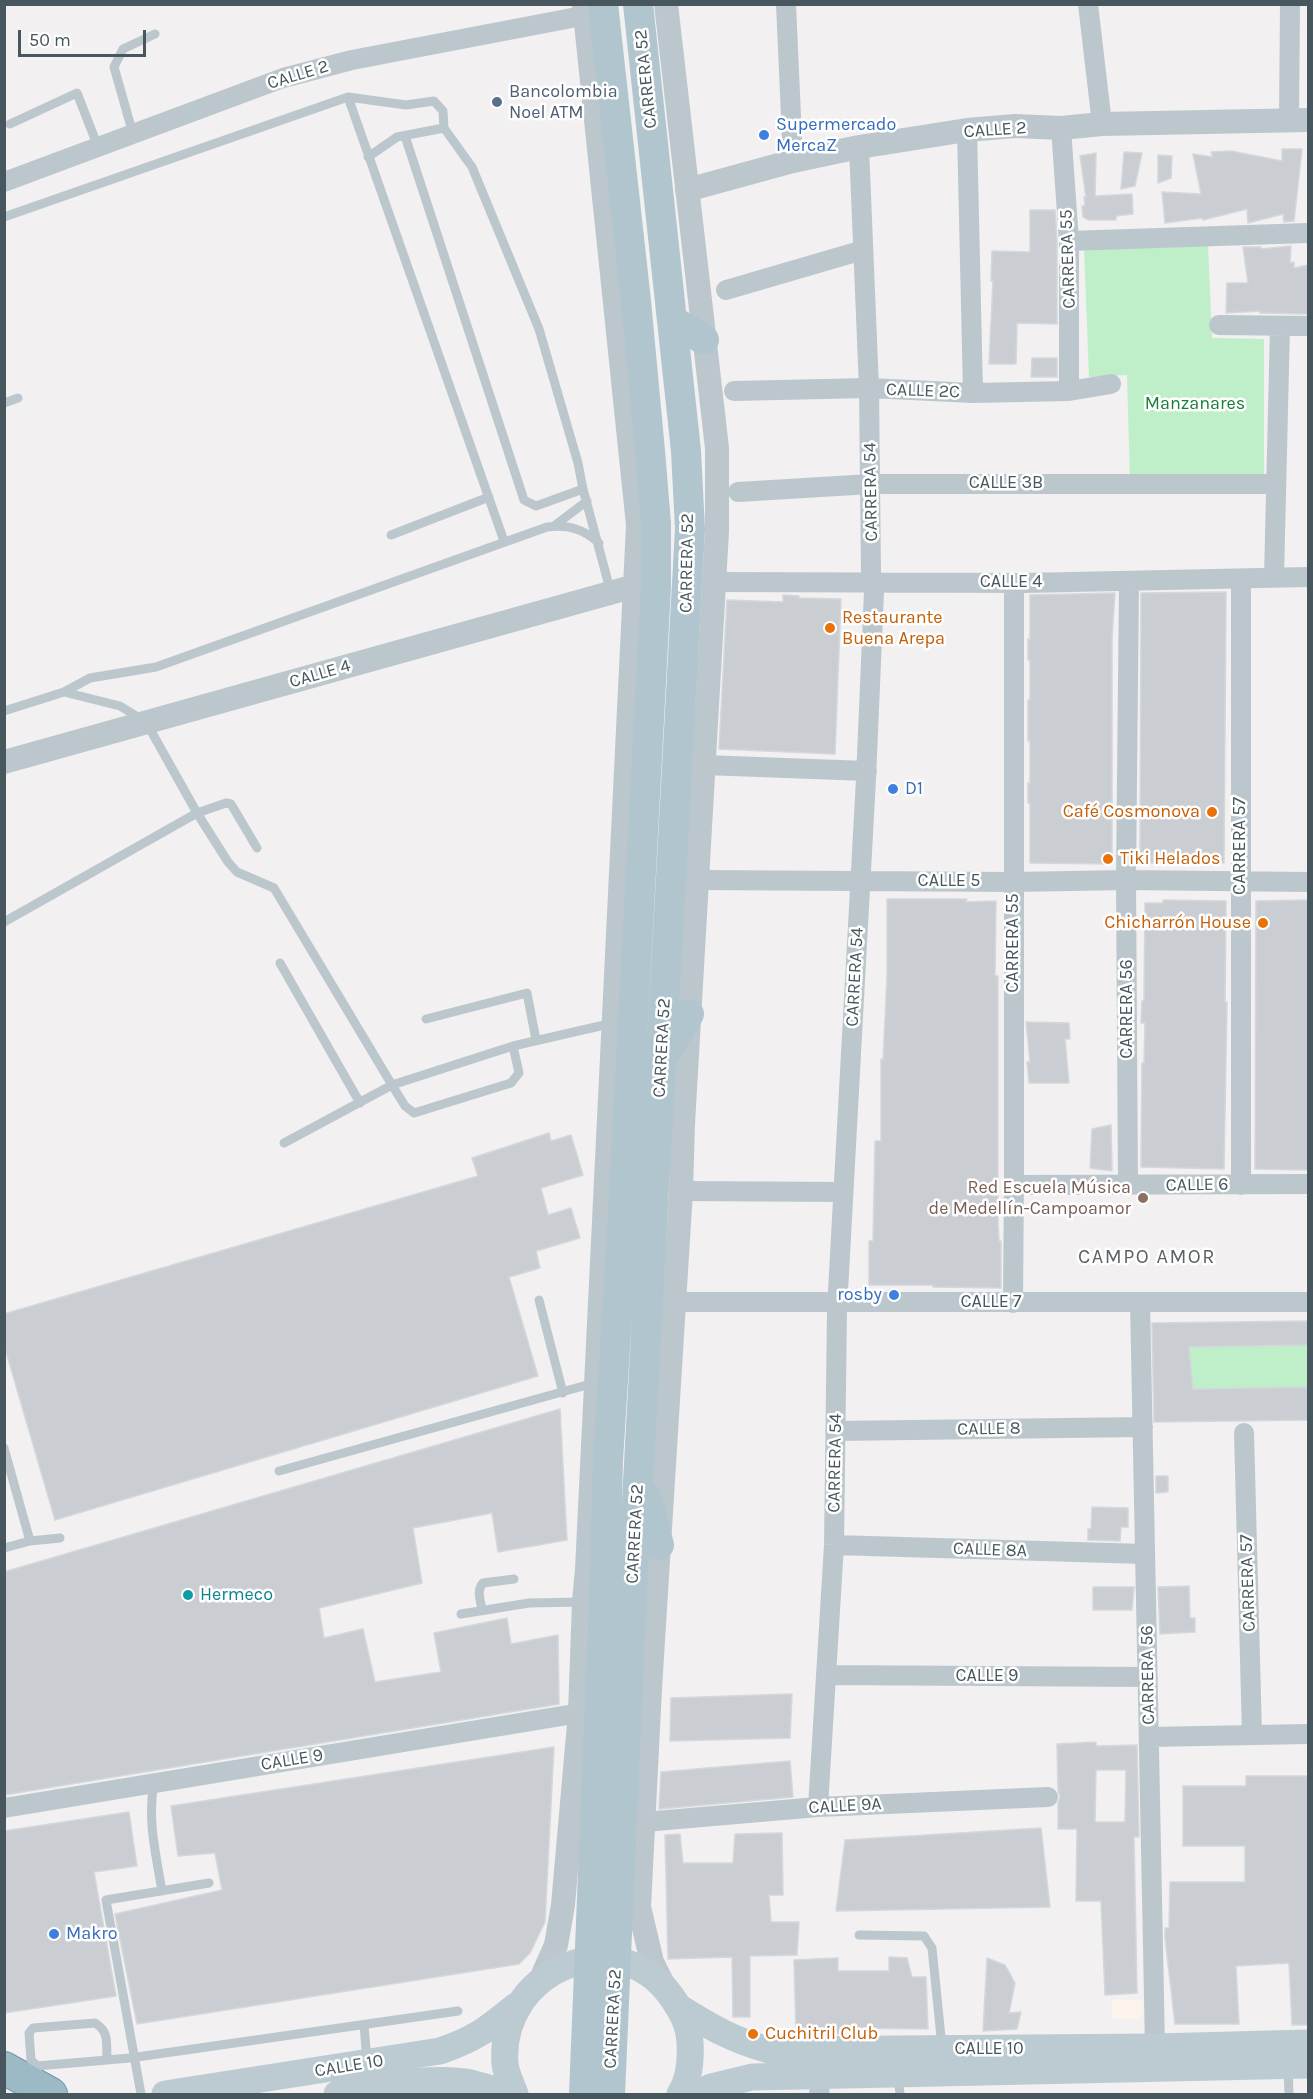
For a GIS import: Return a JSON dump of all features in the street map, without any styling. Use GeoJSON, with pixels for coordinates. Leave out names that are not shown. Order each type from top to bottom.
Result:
{"type":"FeatureCollection","features":[{"type":"Feature","properties":{"kind":"highway"},"geometry":{"type":"LineString","coordinates":[[4,2068],[51,2094]]}},
{"type":"Feature","properties":{"kind":"main road","name":"CARRERA 52"},"geometry":{"type":"LineString","coordinates":[[584,2094],[606,1605],[639,1468],[690,529],[686,451],[638,4]]}},
{"type":"Feature","properties":{"kind":"main road","name":"CARRERA 52"},"geometry":{"type":"LineString","coordinates":[[594,9],[626,309],[656,524],[656,587],[611,1258],[606,1605],[610,2094]]}},
{"type":"Feature","properties":{"kind":"main road"},"geometry":{"type":"LineString","coordinates":[[672,320],[704,340]]}},
{"type":"Feature","properties":{"kind":"main road"},"geometry":{"type":"LineString","coordinates":[[662,1060],[689,1014]]}},
{"type":"Feature","properties":{"kind":"main road"},"geometry":{"type":"LineString","coordinates":[[587,1569],[608,1460]]}},
{"type":"Feature","properties":{"kind":"main road"},"geometry":{"type":"LineString","coordinates":[[639,1468],[659,1545]]}},
{"type":"Feature","properties":{"kind":"main road","name":"CALLE 10"},"geometry":{"type":"LineString","coordinates":[[165,2094],[440,2051],[469,2041],[488,2029],[519,2003],[541,1979],[561,1967],[582,1961],[605,1959],[627,1964],[648,1973],[673,1998],[713,2029],[731,2038],[769,2050],[1155,2047],[1308,2043]]}},
{"type":"Feature","properties":{"kind":"main road"},"geometry":{"type":"LineString","coordinates":[[673,1998],[689,2031],[691,2060],[685,2087],[680,2094]]}},
{"type":"Feature","properties":{"kind":"main road"},"geometry":{"type":"LineString","coordinates":[[513,2094],[505,2065],[506,2044],[507,2033],[519,2003]]}},
{"type":"Feature","properties":{"kind":"main road","name":"CALLE 10"},"geometry":{"type":"LineString","coordinates":[[709,2092],[752,2077],[820,2085],[899,2084],[1299,2065]]}},
{"type":"Feature","properties":{"kind":"main road","name":"CALLE 10"},"geometry":{"type":"LineString","coordinates":[[337,2094],[398,2090],[444,2081],[467,2082],[513,2094]]}},
{"type":"Feature","properties":{"kind":"street","name":"CARRERA 52"},"geometry":{"type":"LineString","coordinates":[[666,4],[717,448],[717,531],[639,1907],[652,1962],[673,1998]]}},
{"type":"Feature","properties":{"kind":"street"},"geometry":{"type":"LineString","coordinates":[[786,4],[794,162]]}},
{"type":"Feature","properties":{"kind":"street"},"geometry":{"type":"LineString","coordinates":[[1088,4],[1102,124]]}},
{"type":"Feature","properties":{"kind":"street"},"geometry":{"type":"LineString","coordinates":[[1290,4],[1299,119]]}},
{"type":"Feature","properties":{"kind":"street","name":"CALLE 2"},"geometry":{"type":"LineString","coordinates":[[4,182],[283,78],[352,60],[594,9]]}},
{"type":"Feature","properties":{"kind":"street","name":"CALLE 2"},"geometry":{"type":"LineString","coordinates":[[687,190],[859,147],[968,130],[1015,126],[1060,128],[1102,124],[1299,119]]}},
{"type":"Feature","properties":{"kind":"street","name":"CARRERA 55"},"geometry":{"type":"LineString","coordinates":[[1060,128],[1069,241],[1069,391]]}},
{"type":"Feature","properties":{"kind":"street"},"geometry":{"type":"LineString","coordinates":[[968,130],[973,393]]}},
{"type":"Feature","properties":{"kind":"street","name":"CARRERA 54"},"geometry":{"type":"LineString","coordinates":[[818,1807],[834,1545],[838,1302],[867,771],[873,582],[869,388],[859,147]]}},
{"type":"Feature","properties":{"kind":"street"},"geometry":{"type":"LineString","coordinates":[[1069,241],[1308,233]]}},
{"type":"Feature","properties":{"kind":"street"},"geometry":{"type":"LineString","coordinates":[[726,290],[864,250]]}},
{"type":"Feature","properties":{"kind":"street","name":"CARRERA 52"},"geometry":{"type":"LineString","coordinates":[[541,1979],[556,1945],[563,1905],[580,1713],[606,1605],[587,1569],[595,1383],[611,1258],[613,1023],[638,525],[626,309]]}},
{"type":"Feature","properties":{"kind":"street"},"geometry":{"type":"LineString","coordinates":[[1219,326],[1308,326]]}},
{"type":"Feature","properties":{"kind":"street"},"geometry":{"type":"LineString","coordinates":[[1274,577],[1280,326]]}},
{"type":"Feature","properties":{"kind":"street","name":"CALLE 2C"},"geometry":{"type":"LineString","coordinates":[[734,391],[869,388],[973,393],[1069,391],[1111,384]]}},
{"type":"Feature","properties":{"kind":"street","name":"CALLE 3B"},"geometry":{"type":"LineString","coordinates":[[738,492],[871,484],[1275,484]]}},
{"type":"Feature","properties":{"kind":"street","name":"CALLE 4"},"geometry":{"type":"LineString","coordinates":[[713,582],[1014,583],[1308,577]]}},
{"type":"Feature","properties":{"kind":"street","name":"CARRERA 57"},"geometry":{"type":"LineString","coordinates":[[1241,579],[1241,1185]]}},
{"type":"Feature","properties":{"kind":"street","name":"CARRERA 56"},"geometry":{"type":"LineString","coordinates":[[1128,1185],[1126,880],[1129,581]]}},
{"type":"Feature","properties":{"kind":"street","name":"CARRERA 55"},"geometry":{"type":"LineString","coordinates":[[1012,1302],[1014,583]]}},
{"type":"Feature","properties":{"kind":"street","name":"CALLE 4"},"geometry":{"type":"LineString","coordinates":[[4,762],[635,586]]}},
{"type":"Feature","properties":{"kind":"street"},"geometry":{"type":"LineString","coordinates":[[704,765],[867,771]]}},
{"type":"Feature","properties":{"kind":"street","name":"CALLE 5"},"geometry":{"type":"LineString","coordinates":[[698,880],[1308,882]]}},
{"type":"Feature","properties":{"kind":"street","name":"CALLE 6"},"geometry":{"type":"LineString","coordinates":[[1014,1185],[1308,1184]]}},
{"type":"Feature","properties":{"kind":"street"},"geometry":{"type":"LineString","coordinates":[[681,1191],[843,1192]]}},
{"type":"Feature","properties":{"kind":"street","name":"CALLE 7"},"geometry":{"type":"LineString","coordinates":[[673,1302],[1308,1302]]}},
{"type":"Feature","properties":{"kind":"street","name":"CARRERA 56"},"geometry":{"type":"LineString","coordinates":[[1140,1302],[1155,2047]]}},
{"type":"Feature","properties":{"kind":"street","name":"CALLE 8"},"geometry":{"type":"LineString","coordinates":[[835,1431],[1143,1427]]}},
{"type":"Feature","properties":{"kind":"street","name":"CARRERA 57"},"geometry":{"type":"LineString","coordinates":[[1244,1433],[1252,1734]]}},
{"type":"Feature","properties":{"kind":"street","name":"CALLE 8A"},"geometry":{"type":"LineString","coordinates":[[834,1545],[1145,1554]]}},
{"type":"Feature","properties":{"kind":"street","name":"CALLE 9"},"geometry":{"type":"LineString","coordinates":[[826,1675],[1148,1677]]}},
{"type":"Feature","properties":{"kind":"street","name":"CALLE 9"},"geometry":{"type":"LineString","coordinates":[[4,1808],[580,1713]]}},
{"type":"Feature","properties":{"kind":"street"},"geometry":{"type":"LineString","coordinates":[[1149,1737],[1308,1734]]}},
{"type":"Feature","properties":{"kind":"street","name":"CALLE 9A"},"geometry":{"type":"LineString","coordinates":[[644,1822],[818,1807],[1048,1797]]}},
{"type":"Feature","properties":{"kind":"street"},"geometry":{"type":"LineString","coordinates":[[563,1905],[592,1922],[609,1923],[629,1917],[639,1907]]}},
{"type":"Feature","properties":{"kind":"lane"},"geometry":{"type":"LineString","coordinates":[[133,134],[114,67],[123,49],[155,34]]}},
{"type":"Feature","properties":{"kind":"lane"},"geometry":{"type":"LineString","coordinates":[[10,124],[77,93],[98,147]]}},
{"type":"Feature","properties":{"kind":"lane"},"geometry":{"type":"LineString","coordinates":[[348,97],[504,541]]}},
{"type":"Feature","properties":{"kind":"lane"},"geometry":{"type":"LineString","coordinates":[[4,217],[348,97],[406,105],[434,101],[443,111],[444,128],[472,167],[539,329],[578,463],[611,593]]}},
{"type":"Feature","properties":{"kind":"lane"},"geometry":{"type":"LineString","coordinates":[[368,157],[397,137],[444,128]]}},
{"type":"Feature","properties":{"kind":"lane"},"geometry":{"type":"LineString","coordinates":[[405,136],[524,500],[536,506],[583,489]]}},
{"type":"Feature","properties":{"kind":"lane"},"geometry":{"type":"LineString","coordinates":[[4,403],[18,398]]}},
{"type":"Feature","properties":{"kind":"lane"},"geometry":{"type":"LineString","coordinates":[[391,535],[489,497]]}},
{"type":"Feature","properties":{"kind":"lane"},"geometry":{"type":"LineString","coordinates":[[4,711],[64,692],[90,678],[156,667],[504,541],[554,526],[587,501]]}},
{"type":"Feature","properties":{"kind":"lane"},"geometry":{"type":"LineString","coordinates":[[554,526],[579,528],[599,543]]}},
{"type":"Feature","properties":{"kind":"lane"},"geometry":{"type":"LineString","coordinates":[[64,692],[120,706],[146,723],[197,813],[228,862],[237,872],[274,888],[405,1106],[414,1113],[511,1083],[519,1073],[513,1046]]}},
{"type":"Feature","properties":{"kind":"lane"},"geometry":{"type":"LineString","coordinates":[[4,922],[197,813],[226,803],[231,804],[257,848]]}},
{"type":"Feature","properties":{"kind":"lane"},"geometry":{"type":"LineString","coordinates":[[280,963],[360,1103]]}},
{"type":"Feature","properties":{"kind":"lane"},"geometry":{"type":"LineString","coordinates":[[426,1019],[527,993],[536,1040]]}},
{"type":"Feature","properties":{"kind":"lane"},"geometry":{"type":"LineString","coordinates":[[284,1143],[392,1085],[513,1046],[613,1023]]}},
{"type":"Feature","properties":{"kind":"lane"},"geometry":{"type":"LineString","coordinates":[[539,1300],[562,1393]]}},
{"type":"Feature","properties":{"kind":"lane"},"geometry":{"type":"LineString","coordinates":[[279,1472],[595,1383]]}},
{"type":"Feature","properties":{"kind":"lane"},"geometry":{"type":"LineString","coordinates":[[4,1448],[30,1541]]}},
{"type":"Feature","properties":{"kind":"lane"},"geometry":{"type":"LineString","coordinates":[[4,1548],[30,1541],[60,1538]]}},
{"type":"Feature","properties":{"kind":"lane"},"geometry":{"type":"LineString","coordinates":[[482,1610],[479,1593],[483,1583],[514,1579]]}},
{"type":"Feature","properties":{"kind":"lane"},"geometry":{"type":"LineString","coordinates":[[461,1614],[530,1603],[606,1605]]}},
{"type":"Feature","properties":{"kind":"lane"},"geometry":{"type":"LineString","coordinates":[[154,1783],[151,1822],[162,1890]]}},
{"type":"Feature","properties":{"kind":"lane"},"geometry":{"type":"LineString","coordinates":[[141,2094],[106,1900],[209,1883]]}},
{"type":"Feature","properties":{"kind":"lane"},"geometry":{"type":"LineString","coordinates":[[859,1935],[924,1936],[929,1940],[932,1948],[942,2049]]}},
{"type":"Feature","properties":{"kind":"lane"},"geometry":{"type":"LineString","coordinates":[[106,2060],[106,2033],[96,2024],[33,2028],[29,2033],[31,2060],[37,2066],[106,2060],[135,2057],[458,2011]]}},
{"type":"Feature","properties":{"kind":"lane"},"geometry":{"type":"LineString","coordinates":[[364,2025],[368,2063]]}},
{"type":"Feature","properties":{"kind":"lane"},"geometry":{"type":"LineString","coordinates":[[1289,2094],[1299,2065]]}},
{"type":"Feature","properties":{"kind":"shaded area"},"geometry":{"type":"Polygon","coordinates":[[[1112,2000],[1142,2000],[1142,2019],[1112,2019],[1112,2000]]]}},
{"type":"Feature","properties":{"kind":"green space","name":"Manzanares"},"geometry":{"type":"Polygon","coordinates":[[[1208,244],[1212,338],[1264,339],[1264,479],[1130,481],[1127,375],[1089,377],[1084,248],[1208,244]]]}},
{"type":"Feature","properties":{"kind":"green space"},"geometry":{"type":"Polygon","coordinates":[[[1308,1345],[1308,1387],[1193,1389],[1189,1347],[1308,1345]]]}},
{"type":"Feature","properties":{"kind":"building"},"geometry":{"type":"Polygon","coordinates":[[[1282,149],[1302,149],[1294,221],[1284,222],[1283,214],[1248,223],[1247,209],[1203,220],[1202,218],[1165,223],[1162,192],[1201,194],[1193,154],[1213,157],[1211,152],[1231,151],[1282,161],[1282,149]]]}},
{"type":"Feature","properties":{"kind":"building"},"geometry":{"type":"Polygon","coordinates":[[[1124,152],[1142,153],[1135,186],[1121,189],[1124,152]]]}},
{"type":"Feature","properties":{"kind":"building"},"geometry":{"type":"Polygon","coordinates":[[[1096,153],[1095,196],[1132,194],[1133,214],[1116,216],[1116,220],[1089,220],[1083,217],[1082,206],[1085,206],[1084,197],[1086,197],[1080,156],[1096,153]]]}},
{"type":"Feature","properties":{"kind":"building"},"geometry":{"type":"Polygon","coordinates":[[[1158,155],[1172,156],[1171,178],[1158,183],[1158,155]]]}},
{"type":"Feature","properties":{"kind":"building"},"geometry":{"type":"Polygon","coordinates":[[[1030,210],[1055,210],[1057,324],[1017,323],[1016,364],[989,364],[992,251],[1030,252],[1030,210]]]}},
{"type":"Feature","properties":{"kind":"building"},"geometry":{"type":"Polygon","coordinates":[[[1291,246],[1290,263],[1294,262],[1294,268],[1308,265],[1308,314],[1260,313],[1260,311],[1226,313],[1227,283],[1248,283],[1243,247],[1261,247],[1261,249],[1291,246]]]}},
{"type":"Feature","properties":{"kind":"building"},"geometry":{"type":"Polygon","coordinates":[[[1032,358],[1057,358],[1057,377],[1031,377],[1032,358]]]}},
{"type":"Feature","properties":{"kind":"building"},"geometry":{"type":"Polygon","coordinates":[[[1226,592],[1224,863],[1140,863],[1141,593],[1226,592]]]}},
{"type":"Feature","properties":{"kind":"building"},"geometry":{"type":"Polygon","coordinates":[[[1115,593],[1112,638],[1112,864],[1030,863],[1028,700],[1030,700],[1030,660],[1028,660],[1028,639],[1030,639],[1030,595],[1115,593]]]}},
{"type":"Feature","properties":{"kind":"building"},"geometry":{"type":"Polygon","coordinates":[[[783,595],[799,596],[799,598],[841,599],[835,754],[719,749],[727,600],[783,602],[783,595]]]}},
{"type":"Feature","properties":{"kind":"building"},"geometry":{"type":"Polygon","coordinates":[[[887,899],[996,901],[998,1221],[999,1241],[1001,1241],[1001,1288],[869,1285],[869,1241],[873,1241],[875,1141],[881,1141],[881,1059],[883,1060],[887,977],[887,899]]]}},
{"type":"Feature","properties":{"kind":"building"},"geometry":{"type":"Polygon","coordinates":[[[1163,900],[1226,901],[1224,1169],[1141,1167],[1142,1063],[1144,1063],[1145,1023],[1141,1023],[1142,1001],[1144,1001],[1145,903],[1163,903],[1163,900]]]}},
{"type":"Feature","properties":{"kind":"building"},"geometry":{"type":"Polygon","coordinates":[[[1308,900],[1308,1170],[1255,1169],[1256,901],[1308,900]]]}},
{"type":"Feature","properties":{"kind":"building"},"geometry":{"type":"Polygon","coordinates":[[[1026,1022],[1069,1023],[1070,1039],[1065,1039],[1069,1083],[1029,1083],[1027,1062],[1030,1062],[1026,1022]]]}},
{"type":"Feature","properties":{"kind":"building"},"geometry":{"type":"Polygon","coordinates":[[[1111,1125],[1112,1171],[1090,1168],[1092,1129],[1111,1125]]]}},
{"type":"Feature","properties":{"kind":"building"},"geometry":{"type":"Polygon","coordinates":[[[549,1133],[551,1141],[571,1135],[583,1175],[541,1188],[548,1215],[571,1208],[580,1238],[536,1251],[540,1268],[509,1277],[538,1376],[55,1520],[4,1345],[4,1314],[478,1176],[472,1158],[549,1133]]]}},
{"type":"Feature","properties":{"kind":"building"},"geometry":{"type":"Polygon","coordinates":[[[1308,1321],[1308,1345],[1189,1347],[1193,1389],[1308,1387],[1308,1420],[1154,1422],[1152,1323],[1308,1321]]]}},
{"type":"Feature","properties":{"kind":"building","name":"Hermeco"},"geometry":{"type":"Polygon","coordinates":[[[560,1409],[567,1540],[498,1552],[492,1513],[413,1528],[422,1583],[319,1608],[324,1638],[363,1629],[375,1682],[441,1672],[434,1633],[507,1618],[511,1644],[558,1635],[559,1704],[4,1795],[4,1572],[560,1409]]]}},
{"type":"Feature","properties":{"kind":"building"},"geometry":{"type":"Polygon","coordinates":[[[1156,1476],[1168,1476],[1168,1492],[1156,1493],[1156,1476]]]}},
{"type":"Feature","properties":{"kind":"building"},"geometry":{"type":"Polygon","coordinates":[[[1092,1507],[1128,1508],[1128,1527],[1121,1527],[1120,1541],[1088,1540],[1092,1507]]]}},
{"type":"Feature","properties":{"kind":"building"},"geometry":{"type":"Polygon","coordinates":[[[1189,1586],[1190,1618],[1195,1618],[1195,1632],[1160,1634],[1158,1587],[1189,1586]]]}},
{"type":"Feature","properties":{"kind":"building"},"geometry":{"type":"Polygon","coordinates":[[[1093,1587],[1134,1587],[1132,1610],[1093,1610],[1093,1587]]]}},
{"type":"Feature","properties":{"kind":"building"},"geometry":{"type":"Polygon","coordinates":[[[792,1694],[790,1738],[670,1741],[671,1698],[792,1694]]]}},
{"type":"Feature","properties":{"kind":"building"},"geometry":{"type":"Polygon","coordinates":[[[1096,1742],[1096,1746],[1137,1745],[1139,1837],[1134,1837],[1137,1993],[1105,1995],[1101,1901],[1076,1901],[1077,1829],[1058,1829],[1060,1797],[1057,1744],[1096,1742]],[[1096,1770],[1095,1822],[1125,1822],[1126,1770],[1096,1770]]]}},
{"type":"Feature","properties":{"kind":"building"},"geometry":{"type":"Polygon","coordinates":[[[554,1747],[545,1922],[530,1953],[519,1964],[137,2024],[115,1914],[222,1890],[215,1853],[178,1856],[171,1806],[554,1747]]]}},
{"type":"Feature","properties":{"kind":"building"},"geometry":{"type":"Polygon","coordinates":[[[790,1761],[793,1797],[659,1809],[661,1772],[790,1761]]]}},
{"type":"Feature","properties":{"kind":"building"},"geometry":{"type":"Polygon","coordinates":[[[1246,1776],[1308,1776],[1308,2025],[1292,2025],[1289,1963],[1236,1966],[1239,2024],[1175,2024],[1165,1938],[1165,1928],[1169,1928],[1170,1882],[1245,1882],[1245,1846],[1183,1846],[1183,1786],[1246,1786],[1246,1776]]]}},
{"type":"Feature","properties":{"kind":"building","name":"Makro"},"geometry":{"type":"Polygon","coordinates":[[[129,1812],[137,1866],[94,1872],[116,1996],[4,2013],[4,1831],[129,1812]]]}},
{"type":"Feature","properties":{"kind":"building"},"geometry":{"type":"Polygon","coordinates":[[[1041,1828],[1050,1907],[836,1911],[845,1840],[1041,1828]]]}},
{"type":"Feature","properties":{"kind":"building"},"geometry":{"type":"Polygon","coordinates":[[[782,1833],[783,1895],[769,1895],[771,1922],[799,1922],[797,1955],[750,1956],[750,2017],[733,2017],[732,1957],[668,1959],[665,1835],[680,1834],[683,1863],[733,1863],[735,1834],[782,1833]]]}},
{"type":"Feature","properties":{"kind":"building"},"geometry":{"type":"Polygon","coordinates":[[[889,1957],[907,1958],[912,1977],[926,1977],[928,2029],[840,2028],[840,2034],[796,2034],[794,1960],[838,1958],[838,1971],[889,1971],[889,1957]]]}},
{"type":"Feature","properties":{"kind":"building"},"geometry":{"type":"Polygon","coordinates":[[[987,1958],[1005,1965],[1015,1983],[1009,2013],[1021,2012],[1017,2029],[983,2031],[987,1958]]]}},
{"type":"Feature","properties":{"kind":"place","name":"Bancolombia Noel ATM"},"geometry":{"type":"Point","coordinates":[497,102]}},
{"type":"Feature","properties":{"kind":"place","name":"Supermercado MercaZ"},"geometry":{"type":"Point","coordinates":[764,135]}},
{"type":"Feature","properties":{"kind":"place","name":"Restaurante Buena Arepa"},"geometry":{"type":"Point","coordinates":[830,628]}},
{"type":"Feature","properties":{"kind":"place","name":"D1"},"geometry":{"type":"Point","coordinates":[893,789]}},
{"type":"Feature","properties":{"kind":"place","name":"Café Cosmonova"},"geometry":{"type":"Point","coordinates":[1212,812]}},
{"type":"Feature","properties":{"kind":"place","name":"Tiki Helados"},"geometry":{"type":"Point","coordinates":[1108,859]}},
{"type":"Feature","properties":{"kind":"place","name":"Chicharrón House"},"geometry":{"type":"Point","coordinates":[1263,923]}},
{"type":"Feature","properties":{"kind":"place","name":"Red Escuela Música de Medellín-Campoamor"},"geometry":{"type":"Point","coordinates":[1143,1198]}},
{"type":"Feature","properties":{"kind":"place","name":"rosby"},"geometry":{"type":"Point","coordinates":[894,1295]}},
{"type":"Feature","properties":{"kind":"place","name":"Hermeco"},"geometry":{"type":"Point","coordinates":[188,1595]}},
{"type":"Feature","properties":{"kind":"place","name":"Makro"},"geometry":{"type":"Point","coordinates":[54,1934]}},
{"type":"Feature","properties":{"kind":"place","name":"Cuchitril Club"},"geometry":{"type":"Point","coordinates":[753,2034]}},
{"type":"Feature","properties":{"kind":"district","name":"CAMPO AMOR"},"geometry":{"type":"Point","coordinates":[1147,1257]}}]}
